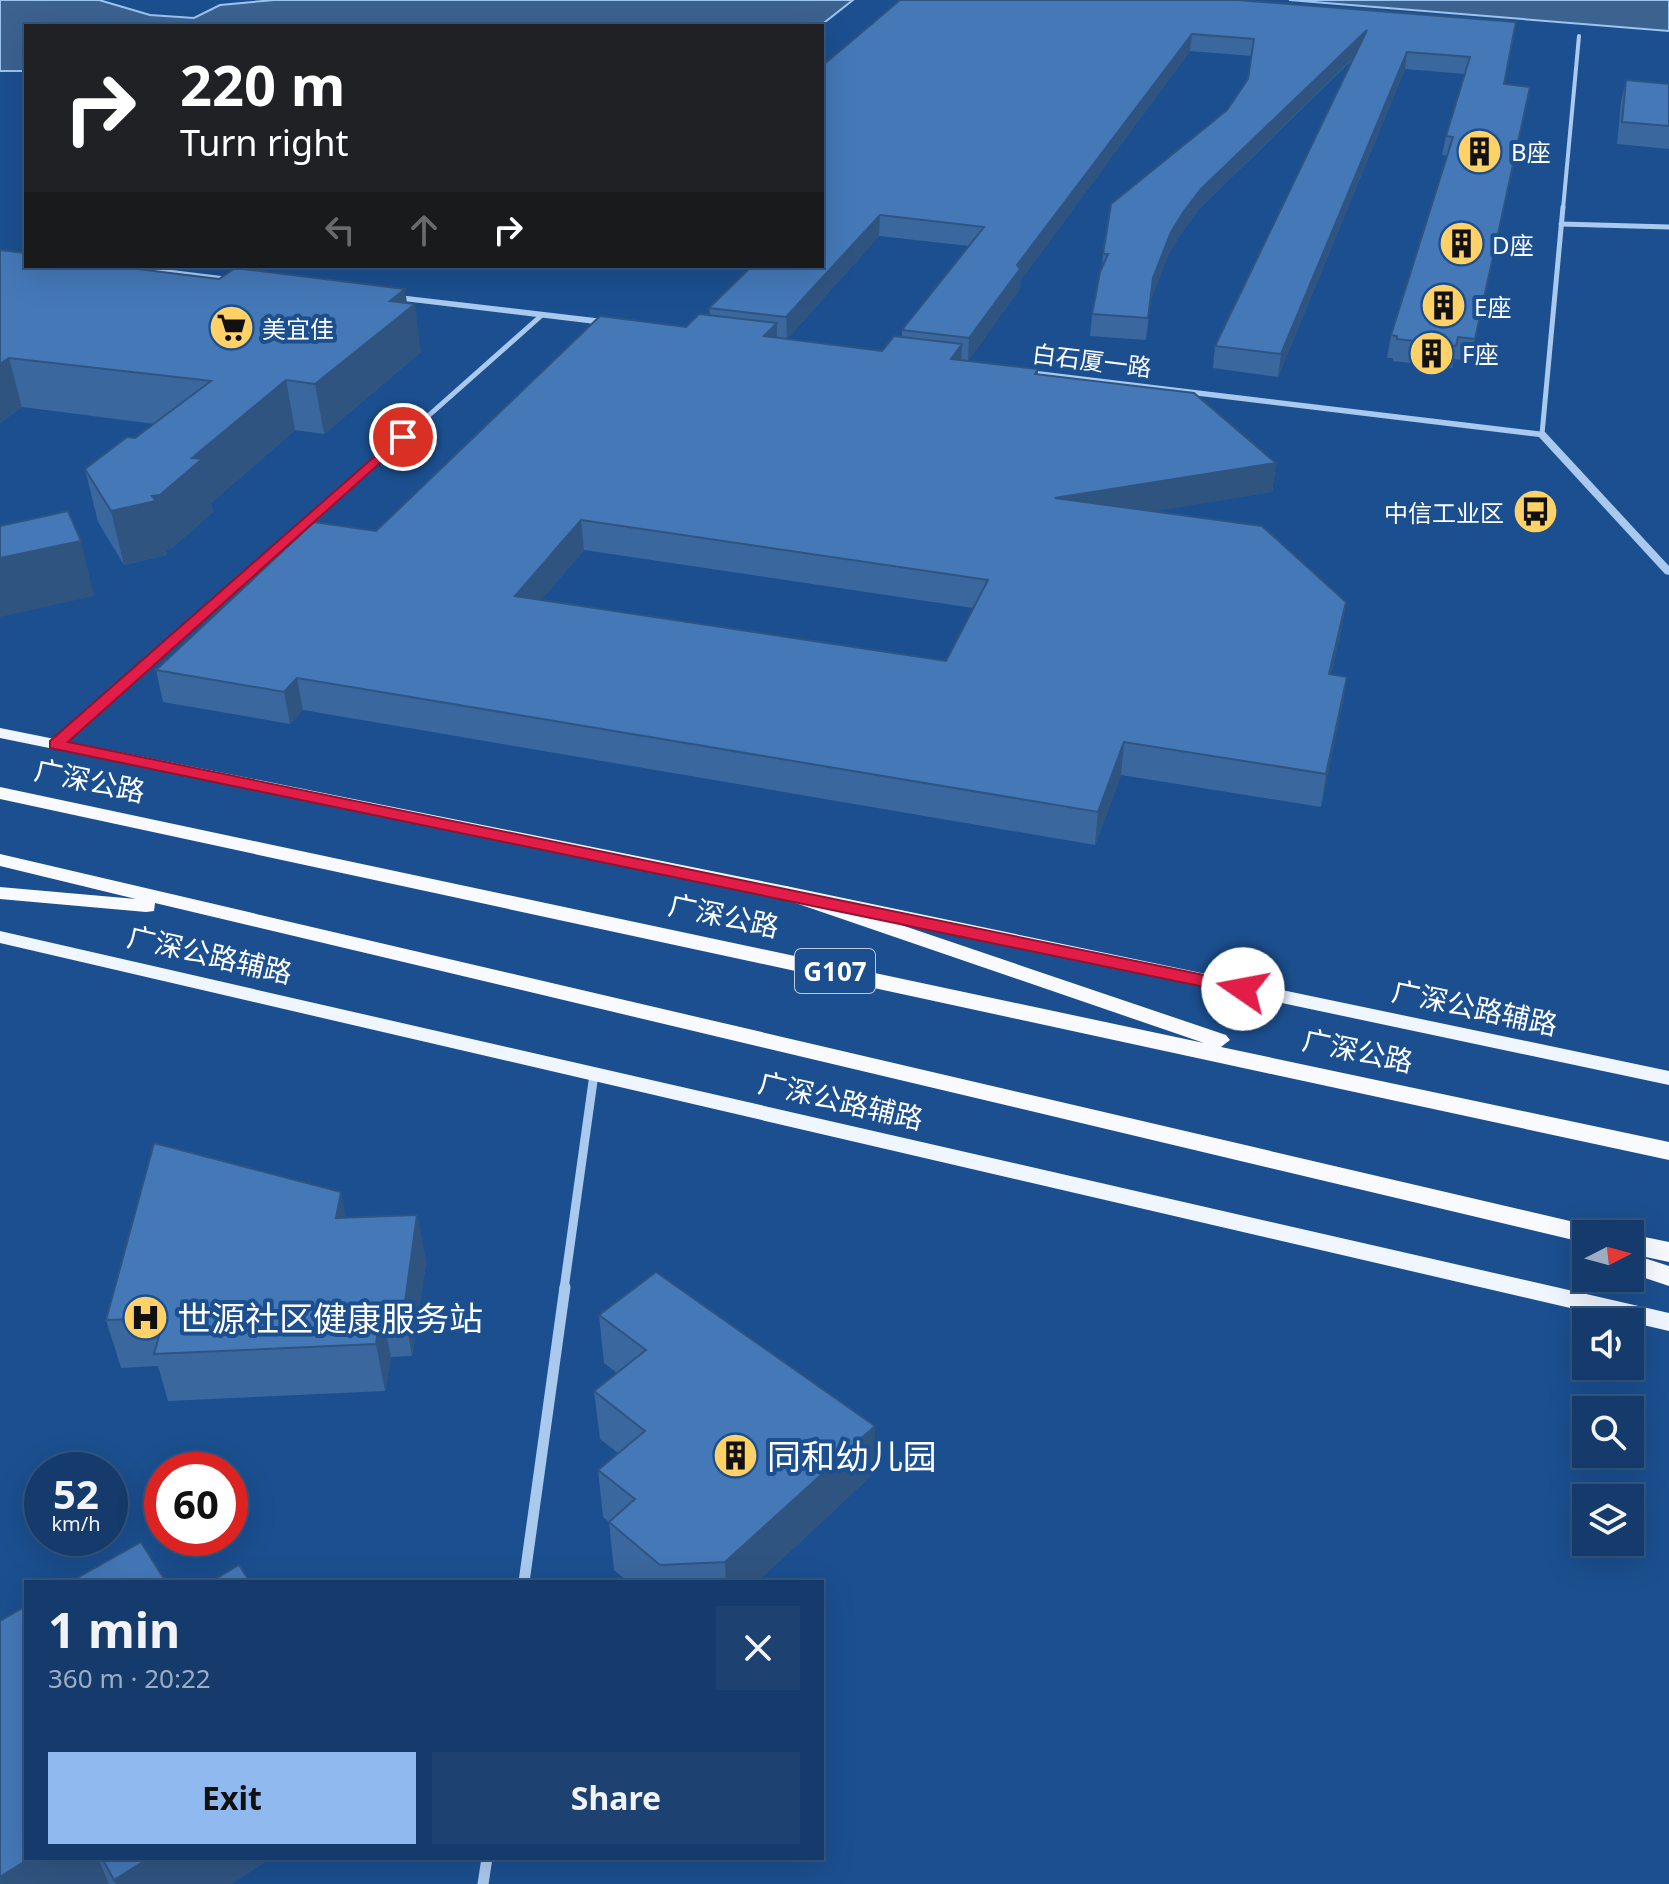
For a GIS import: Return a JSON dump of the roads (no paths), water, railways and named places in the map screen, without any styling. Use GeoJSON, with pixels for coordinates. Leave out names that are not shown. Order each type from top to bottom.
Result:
{"type":"FeatureCollection","features":[{"type":"Feature","properties":{"kind":"highway","name":"广深公路"},"geometry":{"type":"LineString","coordinates":[[0,793],[1669,1151]]}},
{"type":"Feature","properties":{"kind":"highway"},"geometry":{"type":"LineString","coordinates":[[0,860],[1572,1231]]}},
{"type":"Feature","properties":{"kind":"highway"},"geometry":{"type":"LineString","coordinates":[[786,892],[1314,1073]]}},
{"type":"Feature","properties":{"kind":"highway"},"geometry":{"type":"LineString","coordinates":[[0,893],[228,914]]}},
{"type":"Feature","properties":{"kind":"highway"},"geometry":{"type":"LineString","coordinates":[[1457,1205],[1572,1243]]}},
{"type":"Feature","properties":{"kind":"highway"},"geometry":{"type":"LineString","coordinates":[[1644,1247],[1669,1252]]}},
{"type":"Feature","properties":{"kind":"highway"},"geometry":{"type":"LineString","coordinates":[[1644,1268],[1669,1276]]}},
{"type":"Feature","properties":{"kind":"main road","name":"广深公路辅路"},"geometry":{"type":"LineString","coordinates":[[0,733],[786,892],[1669,1078]]}},
{"type":"Feature","properties":{"kind":"main road","name":"广深公路辅路"},"geometry":{"type":"LineString","coordinates":[[0,937],[1669,1322]]}},
{"type":"Feature","properties":{"kind":"street"},"geometry":{"type":"LineString","coordinates":[[1579,36],[1542,434],[1669,572]]}},
{"type":"Feature","properties":{"kind":"street"},"geometry":{"type":"LineString","coordinates":[[1561,224],[1669,227]]}},
{"type":"Feature","properties":{"kind":"street"},"geometry":{"type":"LineString","coordinates":[[135,268],[244,281]]}},
{"type":"Feature","properties":{"kind":"street"},"geometry":{"type":"LineString","coordinates":[[371,295],[629,325]]}},
{"type":"Feature","properties":{"kind":"street"},"geometry":{"type":"LineString","coordinates":[[56,744],[542,315]]}},
{"type":"Feature","properties":{"kind":"street","name":"白石厦一路"},"geometry":{"type":"LineString","coordinates":[[1002,369],[1542,434]]}},
{"type":"Feature","properties":{"kind":"street"},"geometry":{"type":"LineString","coordinates":[[524,1580],[594,1074]]}},
{"type":"Feature","properties":{"kind":"street"},"geometry":{"type":"LineString","coordinates":[[483,1884],[487,1860]]}},
{"type":"Feature","properties":{"kind":"water"},"geometry":{"type":"Polygon","coordinates":[[[0,0],[99,0],[150,15],[194,18],[220,5],[274,0],[853,0],[823,24],[24,24],[24,71],[0,71],[0,0]]]}},
{"type":"Feature","properties":{"kind":"water"},"geometry":{"type":"Polygon","coordinates":[[[1289,0],[1669,0],[1669,31],[1289,0]]]}},
{"type":"Feature","properties":{"kind":"place","name":"B座"},"geometry":{"type":"Point","coordinates":[1480,151]}},
{"type":"Feature","properties":{"kind":"place","name":"D座"},"geometry":{"type":"Point","coordinates":[1461,244]}},
{"type":"Feature","properties":{"kind":"place","name":"E座"},"geometry":{"type":"Point","coordinates":[1443,306]}},
{"type":"Feature","properties":{"kind":"place","name":"美宜佳"},"geometry":{"type":"Point","coordinates":[231,328]}},
{"type":"Feature","properties":{"kind":"place","name":"F座"},"geometry":{"type":"Point","coordinates":[1431,353]}},
{"type":"Feature","properties":{"kind":"place","name":"中信工业区"},"geometry":{"type":"Point","coordinates":[1535,512]}},
{"type":"Feature","properties":{"kind":"place","name":"世源社区健康服务站"},"geometry":{"type":"Point","coordinates":[146,1318]}},
{"type":"Feature","properties":{"kind":"place","name":"同和幼儿园"},"geometry":{"type":"Point","coordinates":[736,1456]}}]}
